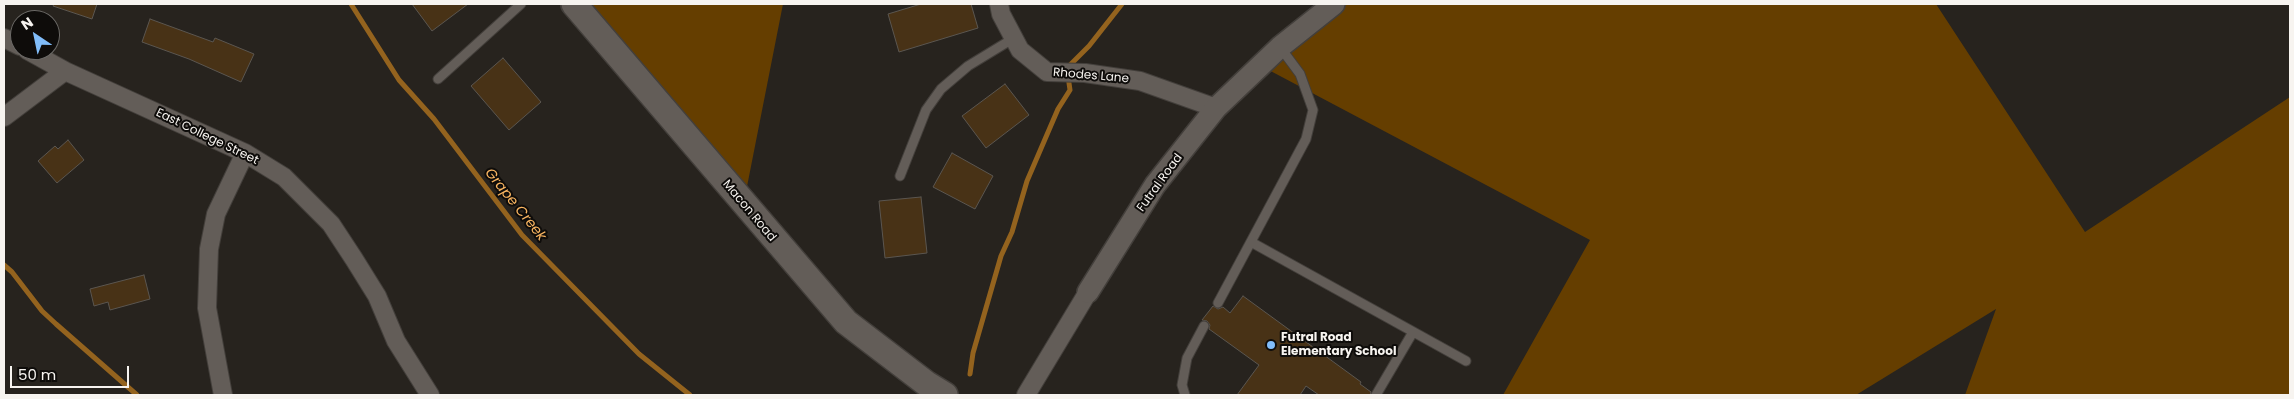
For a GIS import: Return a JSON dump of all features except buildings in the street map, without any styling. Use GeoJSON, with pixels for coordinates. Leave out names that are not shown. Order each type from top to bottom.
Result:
{"type":"FeatureCollection","features":[{"type":"Feature","properties":{"kind":"main road","name":"Macon Road"},"geometry":{"type":"LineString","coordinates":[[574,4],[846,322],[927,384],[945,395]]}},
{"type":"Feature","properties":{"kind":"street","name":"Rhodes Lane"},"geometry":{"type":"LineString","coordinates":[[999,4],[1001,14],[1020,50],[1047,72],[1085,73],[1140,81],[1216,108]]}},
{"type":"Feature","properties":{"kind":"street","name":"Futral Road"},"geometry":{"type":"LineString","coordinates":[[1026,395],[1155,186],[1216,108],[1280,47],[1334,4]]}},
{"type":"Feature","properties":{"kind":"street","name":"East College Street"},"geometry":{"type":"LineString","coordinates":[[45,60],[65,71],[245,153],[284,177],[330,224],[378,296],[396,341],[430,395]]}},
{"type":"Feature","properties":{"kind":"street"},"geometry":{"type":"LineString","coordinates":[[4,117],[65,71]]}},
{"type":"Feature","properties":{"kind":"street"},"geometry":{"type":"LineString","coordinates":[[223,395],[207,308],[208,249],[216,214],[245,153]]}},
{"type":"Feature","properties":{"kind":"lane"},"geometry":{"type":"LineString","coordinates":[[438,79],[521,4]]}},
{"type":"Feature","properties":{"kind":"lane"},"geometry":{"type":"LineString","coordinates":[[900,176],[926,110],[941,89],[968,66],[1014,38]]}},
{"type":"Feature","properties":{"kind":"lane"},"geometry":{"type":"LineString","coordinates":[[1218,303],[1306,139],[1313,110],[1300,74],[1280,47]]}},
{"type":"Feature","properties":{"kind":"lane"},"geometry":{"type":"LineString","coordinates":[[1251,242],[1466,361]]}},
{"type":"Feature","properties":{"kind":"lane"},"geometry":{"type":"LineString","coordinates":[[1185,395],[1182,385],[1186,358],[1204,326]]}},
{"type":"Feature","properties":{"kind":"lane"},"geometry":{"type":"LineString","coordinates":[[1376,395],[1414,332]]}},
{"type":"Feature","properties":{"kind":"shaded area"},"geometry":{"type":"Polygon","coordinates":[[[562,4],[783,4],[741,217],[562,4]]]}},
{"type":"Feature","properties":{"kind":"shaded area"},"geometry":{"type":"Polygon","coordinates":[[[1338,4],[1936,4],[2085,232],[2290,97],[2290,395],[1965,395],[1996,309],[1856,395],[1503,395],[1590,240],[1263,67],[1338,4]]]}},
{"type":"Feature","properties":{"kind":"waterway","name":"Grape Creek"},"geometry":{"type":"LineString","coordinates":[[351,4],[399,80],[434,119],[522,235],[639,354],[690,395]]}},
{"type":"Feature","properties":{"kind":"waterway"},"geometry":{"type":"LineString","coordinates":[[1067,68],[1089,46],[1122,4]]}},
{"type":"Feature","properties":{"kind":"waterway"},"geometry":{"type":"LineString","coordinates":[[970,374],[973,353],[1001,256],[1012,232],[1027,181],[1058,109],[1070,90],[1068,76]]}},
{"type":"Feature","properties":{"kind":"waterway"},"geometry":{"type":"LineString","coordinates":[[4,265],[12,272],[42,311],[137,395]]}},
{"type":"Feature","properties":{"kind":"place","name":"Futral Road Elementary School"},"geometry":{"type":"Point","coordinates":[1271,345]}}]}
